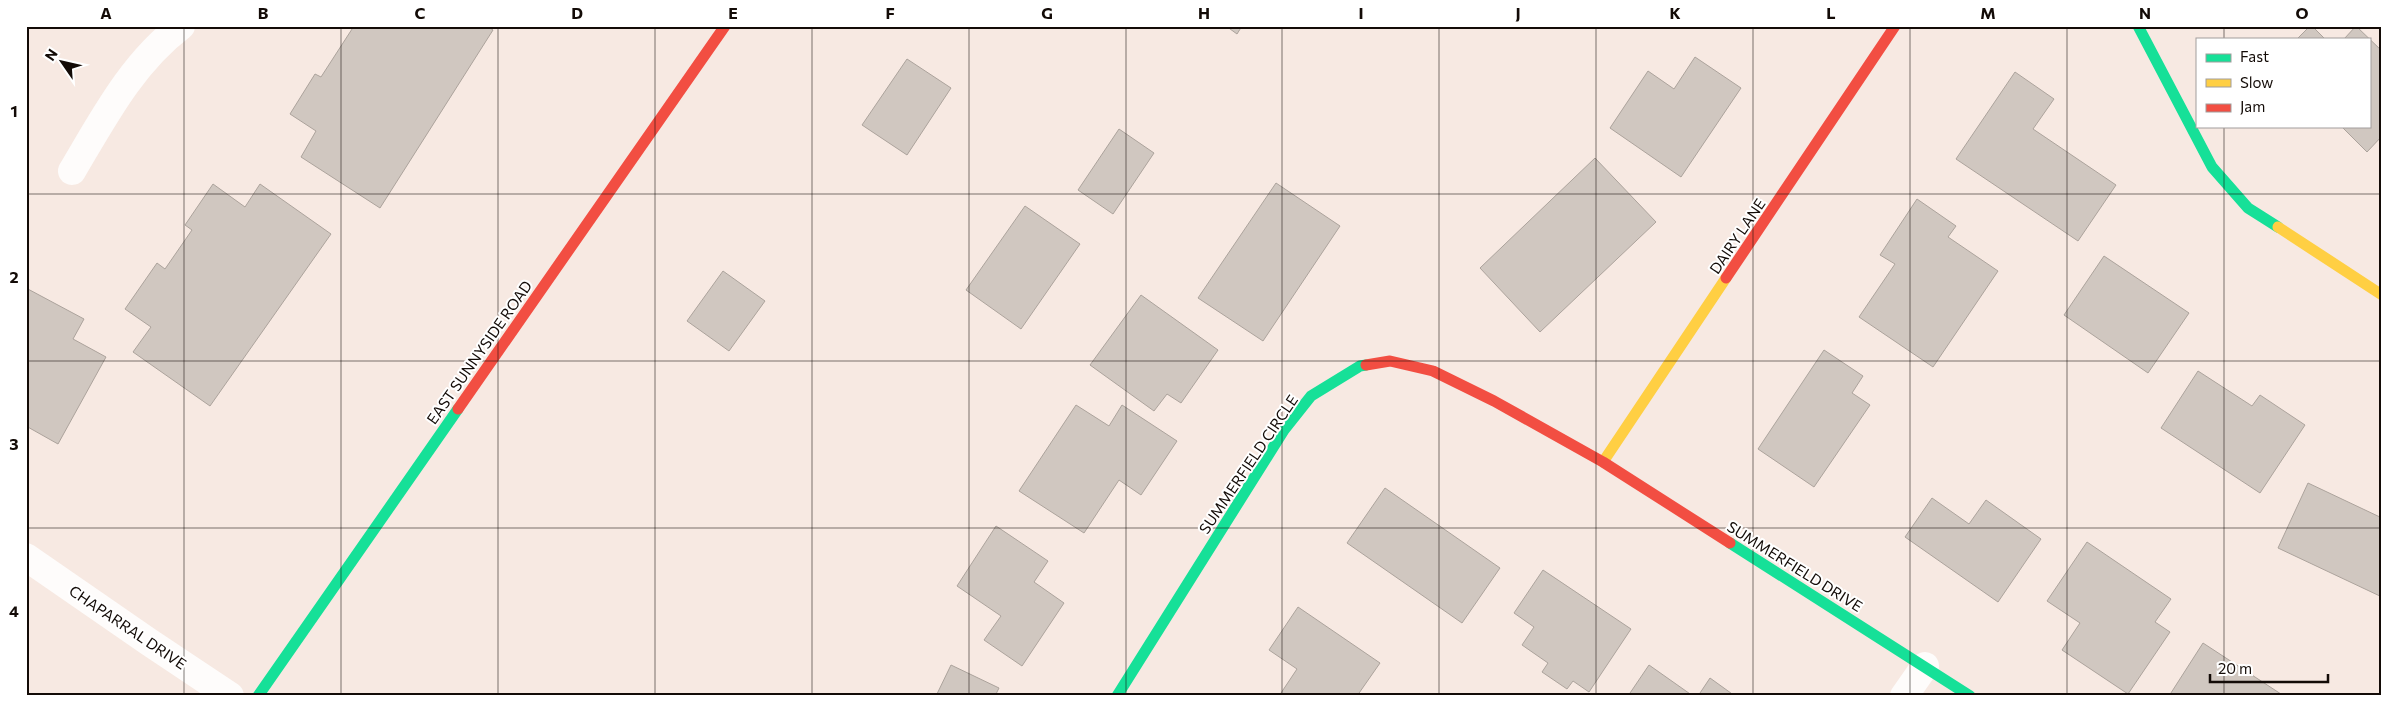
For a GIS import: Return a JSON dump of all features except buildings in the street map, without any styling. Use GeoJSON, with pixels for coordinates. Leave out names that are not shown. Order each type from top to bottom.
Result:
{"type":"FeatureCollection","features":[{"type":"Feature","properties":{"kind":"street"},"geometry":{"type":"LineString","coordinates":[[72,170],[121,89],[167,37],[181,26]]}},
{"type":"Feature","properties":{"kind":"street","name":"EAST SUNNYSIDE ROAD"},"geometry":{"type":"LineString","coordinates":[[258,696],[725,26]]}},
{"type":"Feature","properties":{"kind":"street","name":"DAIRY LANE"},"geometry":{"type":"LineString","coordinates":[[1603,462],[1895,26]]}},
{"type":"Feature","properties":{"kind":"street"},"geometry":{"type":"LineString","coordinates":[[2138,26],[2212,167],[2248,208],[2382,295]]}},
{"type":"Feature","properties":{"kind":"street","name":"SUMMERFIELD CIRCLE"},"geometry":{"type":"LineString","coordinates":[[1117,696],[1284,430],[1311,396],[1360,366],[1390,361],[1433,371],[1494,401],[1603,462]]}},
{"type":"Feature","properties":{"kind":"street","name":"SUMMERFIELD DRIVE"},"geometry":{"type":"LineString","coordinates":[[1603,462],[1970,696]]}},
{"type":"Feature","properties":{"kind":"street","name":"CHAPARRAL DRIVE"},"geometry":{"type":"LineString","coordinates":[[26,557],[230,696]]}},
{"type":"Feature","properties":{"kind":"street"},"geometry":{"type":"LineString","coordinates":[[1904,696],[1925,666]]}},
{"type":"Feature","properties":{"kind":"traffic: fast"},"geometry":{"type":"LineString","coordinates":[[2138,26],[2212,167],[2248,208],[2278,227]]}},
{"type":"Feature","properties":{"kind":"traffic: fast"},"geometry":{"type":"LineString","coordinates":[[1117,696],[1284,430],[1311,396],[1360,366],[1366,365]]}},
{"type":"Feature","properties":{"kind":"traffic: fast"},"geometry":{"type":"LineString","coordinates":[[258,696],[458,409]]}},
{"type":"Feature","properties":{"kind":"traffic: fast"},"geometry":{"type":"LineString","coordinates":[[1730,543],[1970,696]]}},
{"type":"Feature","properties":{"kind":"traffic: slow"},"geometry":{"type":"LineString","coordinates":[[2278,227],[2382,295]]}},
{"type":"Feature","properties":{"kind":"traffic: slow"},"geometry":{"type":"LineString","coordinates":[[1603,462],[1726,278]]}},
{"type":"Feature","properties":{"kind":"traffic: jam"},"geometry":{"type":"LineString","coordinates":[[458,409],[725,26]]}},
{"type":"Feature","properties":{"kind":"traffic: jam"},"geometry":{"type":"LineString","coordinates":[[1726,278],[1895,26]]}},
{"type":"Feature","properties":{"kind":"traffic: jam"},"geometry":{"type":"LineString","coordinates":[[1366,365],[1390,361],[1433,371],[1494,401],[1603,462],[1730,543]]}}]}
